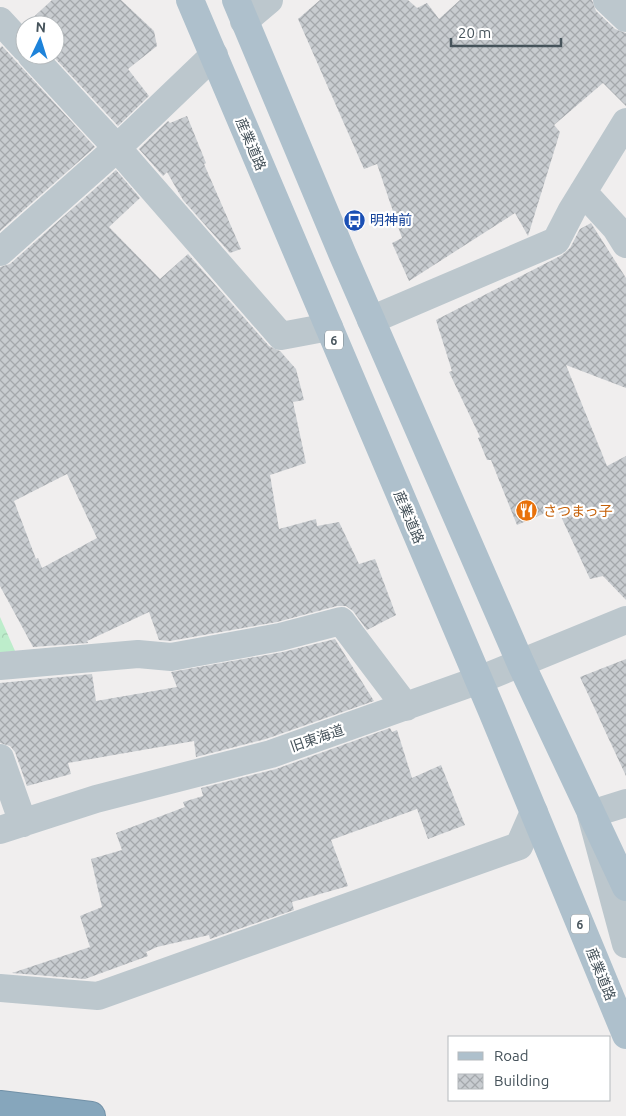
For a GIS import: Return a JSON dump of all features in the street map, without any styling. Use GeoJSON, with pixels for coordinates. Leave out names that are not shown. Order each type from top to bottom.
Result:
{"type":"FeatureCollection","features":[{"type":"Feature","properties":{"kind":"highway"},"geometry":{"type":"LineString","coordinates":[[0,1105],[91,1116]]}},
{"type":"Feature","properties":{"kind":"main road","name":"産業道路"},"geometry":{"type":"LineString","coordinates":[[190,0],[479,680],[626,1035]]}},
{"type":"Feature","properties":{"kind":"main road"},"geometry":{"type":"LineString","coordinates":[[240,11],[371,320],[521,664],[626,887]]}},
{"type":"Feature","properties":{"kind":"street"},"geometry":{"type":"LineString","coordinates":[[240,11],[269,0]]}},
{"type":"Feature","properties":{"kind":"street"},"geometry":{"type":"LineString","coordinates":[[607,0],[626,18]]}},
{"type":"Feature","properties":{"kind":"street"},"geometry":{"type":"LineString","coordinates":[[0,21],[15,37]]}},
{"type":"Feature","properties":{"kind":"street"},"geometry":{"type":"LineString","coordinates":[[0,252],[117,148],[214,55]]}},
{"type":"Feature","properties":{"kind":"street"},"geometry":{"type":"LineString","coordinates":[[40,65],[117,148],[281,336],[329,327]]}},
{"type":"Feature","properties":{"kind":"street"},"geometry":{"type":"LineString","coordinates":[[371,320],[556,241],[583,192],[626,122]]}},
{"type":"Feature","properties":{"kind":"street"},"geometry":{"type":"LineString","coordinates":[[583,192],[616,228],[626,244]]}},
{"type":"Feature","properties":{"kind":"street","name":"旧東海道"},"geometry":{"type":"LineString","coordinates":[[11,826],[96,800],[272,754],[479,680],[626,620]]}},
{"type":"Feature","properties":{"kind":"street"},"geometry":{"type":"LineString","coordinates":[[0,666],[138,654],[172,657],[280,637],[341,621],[406,707]]}},
{"type":"Feature","properties":{"kind":"street"},"geometry":{"type":"LineString","coordinates":[[0,758],[11,826]]}},
{"type":"Feature","properties":{"kind":"street"},"geometry":{"type":"LineString","coordinates":[[626,803],[591,814],[626,944]]}},
{"type":"Feature","properties":{"kind":"street"},"geometry":{"type":"LineString","coordinates":[[0,988],[98,996],[519,846],[534,812]]}},
{"type":"Feature","properties":{"kind":"green space"},"geometry":{"type":"Polygon","coordinates":[[[0,617],[15,651],[0,653],[0,617]]]}},
{"type":"Feature","properties":{"kind":"building"},"geometry":{"type":"Polygon","coordinates":[[[52,0],[121,0],[154,31],[157,46],[128,69],[149,96],[118,126],[61,65],[65,65],[65,15],[36,15],[52,0]]]}},
{"type":"Feature","properties":{"kind":"building"},"geometry":{"type":"Polygon","coordinates":[[[320,0],[408,0],[417,8],[427,3],[439,19],[460,0],[592,0],[596,11],[615,29],[626,33],[626,106],[603,83],[554,125],[560,132],[528,236],[515,213],[409,281],[392,243],[402,238],[377,164],[364,169],[298,19],[320,0]]]}},
{"type":"Feature","properties":{"kind":"building"},"geometry":{"type":"Polygon","coordinates":[[[2,46],[15,60],[15,65],[19,65],[95,147],[0,231],[0,48],[2,46]]]}},
{"type":"Feature","properties":{"kind":"building"},"geometry":{"type":"Polygon","coordinates":[[[187,116],[206,163],[204,164],[241,249],[230,253],[183,200],[167,172],[163,176],[139,149],[168,121],[170,123],[187,116]]]}},
{"type":"Feature","properties":{"kind":"building"},"geometry":{"type":"Polygon","coordinates":[[[116,170],[140,198],[109,227],[160,279],[188,254],[269,346],[280,351],[296,369],[304,400],[293,402],[306,463],[270,475],[279,529],[316,519],[317,526],[339,522],[359,564],[375,559],[396,615],[367,630],[353,611],[346,606],[337,606],[277,622],[170,641],[159,640],[149,612],[87,641],[88,643],[33,647],[0,586],[0,267],[10,264],[116,170]],[[67,474],[14,501],[36,559],[38,558],[42,568],[97,538],[67,474]]]}},
{"type":"Feature","properties":{"kind":"building"},"geometry":{"type":"Polygon","coordinates":[[[591,223],[626,278],[626,388],[566,365],[607,466],[626,456],[626,600],[603,576],[590,579],[557,508],[517,525],[491,460],[487,460],[478,438],[480,437],[449,372],[452,371],[436,320],[562,255],[570,248],[580,229],[591,223]]]}},
{"type":"Feature","properties":{"kind":"building"},"geometry":{"type":"Polygon","coordinates":[[[335,639],[374,701],[266,739],[196,757],[194,741],[68,763],[71,774],[27,786],[15,752],[10,746],[0,743],[0,683],[92,674],[96,701],[177,687],[171,672],[283,652],[335,639]]]}},
{"type":"Feature","properties":{"kind":"building"},"geometry":{"type":"Polygon","coordinates":[[[626,659],[626,776],[580,677],[626,659]]]}},
{"type":"Feature","properties":{"kind":"building"},"geometry":{"type":"Polygon","coordinates":[[[390,728],[392,732],[397,730],[412,778],[441,765],[465,825],[428,839],[417,809],[331,840],[348,886],[292,902],[294,910],[210,939],[209,935],[157,947],[146,952],[148,956],[85,979],[12,973],[90,947],[80,916],[102,907],[91,859],[122,850],[116,833],[185,807],[183,802],[203,796],[201,788],[276,769],[390,728]]]}},
{"type":"Feature","properties":{"kind":"place","name":"明神前"},"geometry":{"type":"Point","coordinates":[354,220]}},
{"type":"Feature","properties":{"kind":"place","name":"さつまっ子"},"geometry":{"type":"Point","coordinates":[527,511]}}]}
